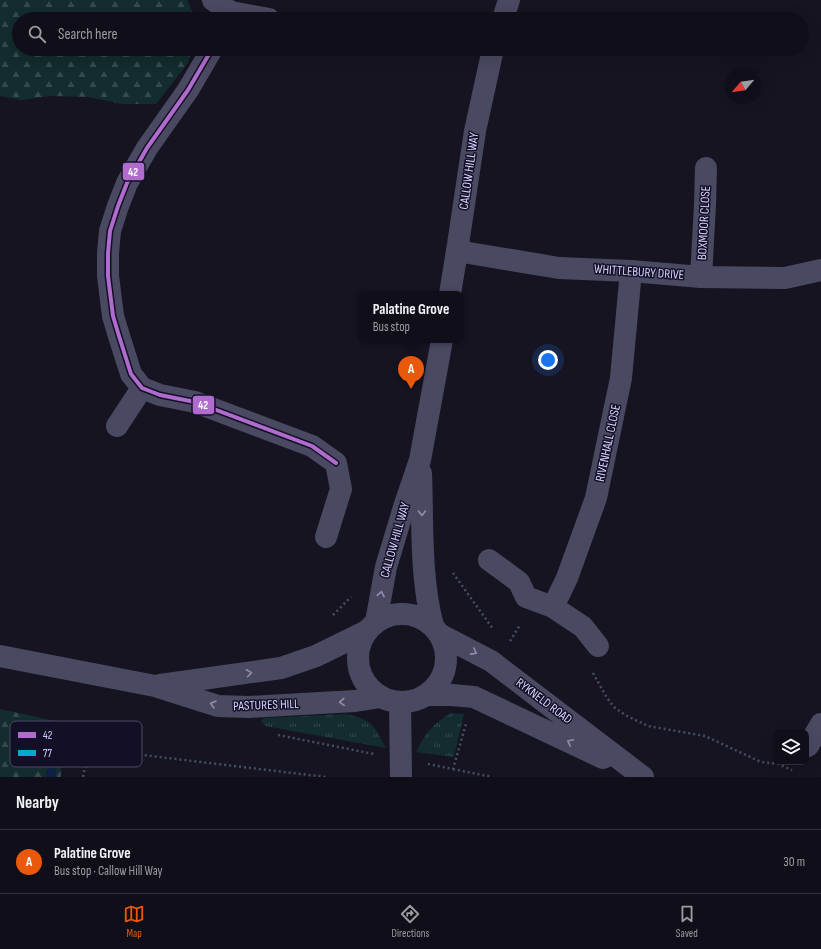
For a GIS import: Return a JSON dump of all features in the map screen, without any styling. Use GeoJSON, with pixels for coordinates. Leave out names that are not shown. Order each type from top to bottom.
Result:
{"type":"FeatureCollection","features":[{"type":"Feature","properties":{"kind":"street"},"geometry":{"type":"LineString","coordinates":[[214,0],[225,12]]}},
{"type":"Feature","properties":{"kind":"street"},"geometry":{"type":"LineString","coordinates":[[505,12],[509,0]]}},
{"type":"Feature","properties":{"kind":"street"},"geometry":{"type":"LineString","coordinates":[[208,56],[188,90],[147,148],[127,183],[118,206],[110,231],[108,253],[108,276],[113,316],[131,374],[142,388],[160,395],[195,402],[312,446],[336,463],[341,489],[326,537]]}},
{"type":"Feature","properties":{"kind":"street","name":"CALLOW HILL WAY"},"geometry":{"type":"LineString","coordinates":[[450,291],[486,56]]}},
{"type":"Feature","properties":{"kind":"street","name":"BOXMOOR CLOSE"},"geometry":{"type":"LineString","coordinates":[[701,277],[706,205],[706,168]]}},
{"type":"Feature","properties":{"kind":"street","name":"WHITTLEBURY DRIVE"},"geometry":{"type":"LineString","coordinates":[[457,251],[559,268],[631,271],[701,277],[785,278],[821,270]]}},
{"type":"Feature","properties":{"kind":"street","name":"RIVENHALL CLOSE"},"geometry":{"type":"LineString","coordinates":[[553,607],[567,578],[596,498],[621,378],[631,271]]}},
{"type":"Feature","properties":{"kind":"street","name":"CALLOW HILL WAY"},"geometry":{"type":"LineString","coordinates":[[371,627],[386,567],[420,460],[441,343]]}},
{"type":"Feature","properties":{"kind":"street"},"geometry":{"type":"LineString","coordinates":[[117,426],[142,388]]}},
{"type":"Feature","properties":{"kind":"street","name":"CALLOW HILL WAY"},"geometry":{"type":"LineString","coordinates":[[420,460],[424,568],[427,604],[436,630]]}},
{"type":"Feature","properties":{"kind":"street"},"geometry":{"type":"LineString","coordinates":[[489,560],[519,582],[526,597],[553,607],[583,627],[598,646]]}},
{"type":"Feature","properties":{"kind":"street"},"geometry":{"type":"LineString","coordinates":[[394,614],[408,614],[421,618],[436,630],[446,648],[446,658],[441,679],[426,695],[415,701],[390,700],[369,688],[362,676],[358,662],[359,647],[371,627],[394,614]]}},
{"type":"Feature","properties":{"kind":"street","name":"PASTURES HILL"},"geometry":{"type":"LineString","coordinates":[[155,686],[281,668],[316,656],[371,627]]}},
{"type":"Feature","properties":{"kind":"street","name":"RYKNELD ROAD"},"geometry":{"type":"LineString","coordinates":[[436,630],[491,661],[643,777]]}},
{"type":"Feature","properties":{"kind":"street","name":"PASTURES HILL"},"geometry":{"type":"LineString","coordinates":[[0,656],[155,686],[218,706],[249,707],[390,700]]}},
{"type":"Feature","properties":{"kind":"street","name":"RYKNELD ROAD"},"geometry":{"type":"LineString","coordinates":[[426,695],[474,697],[643,777]]}},
{"type":"Feature","properties":{"kind":"street"},"geometry":{"type":"LineString","coordinates":[[390,700],[400,777]]}},
{"type":"Feature","properties":{"kind":"street"},"geometry":{"type":"LineString","coordinates":[[809,744],[821,724]]}},
{"type":"Feature","properties":{"kind":"path"},"geometry":{"type":"LineString","coordinates":[[592,671],[607,698],[614,707],[648,726],[705,736],[761,762],[778,764],[795,772]]}},
{"type":"Feature","properties":{"kind":"path"},"geometry":{"type":"LineString","coordinates":[[142,756],[326,777]]}},
{"type":"Feature","properties":{"kind":"path"},"geometry":{"type":"LineString","coordinates":[[83,777],[85,767]]}},
{"type":"Feature","properties":{"kind":"path"},"geometry":{"type":"LineString","coordinates":[[454,769],[492,777]]}},
{"type":"Feature","properties":{"kind":"green space"},"geometry":{"type":"Polygon","coordinates":[[[0,0],[187,0],[192,12],[12,12],[12,56],[190,56],[188,63],[156,104],[122,104],[89,97],[51,96],[21,100],[0,96],[0,0]]]}},
{"type":"Feature","properties":{"kind":"green space"},"geometry":{"type":"Polygon","coordinates":[[[0,709],[55,721],[10,721],[10,767],[61,767],[61,777],[0,777],[0,709]]]}},
{"type":"Feature","properties":{"kind":"green space"},"geometry":{"type":"Polygon","coordinates":[[[451,713],[464,714],[454,757],[416,752],[430,730],[439,721],[451,713]]]}},
{"type":"Feature","properties":{"kind":"green space"},"geometry":{"type":"Polygon","coordinates":[[[345,714],[361,718],[371,724],[375,728],[386,748],[265,726],[261,721],[264,718],[345,714]]]}},
{"type":"Feature","properties":{"kind":"waterway"},"geometry":{"type":"LineString","coordinates":[[51,772],[51,777]]}},
{"type":"Feature","properties":{"kind":"transit line","name":"42"},"geometry":{"type":"LineString","coordinates":[[208,56],[188,90],[147,148],[127,183],[110,231],[108,276],[113,316],[131,374],[142,388],[160,395],[195,402],[312,446],[336,463]]}},
{"type":"Feature","properties":{"kind":"place","name":"Palatine Grove"},"geometry":{"type":"Point","coordinates":[411,389]}}]}
